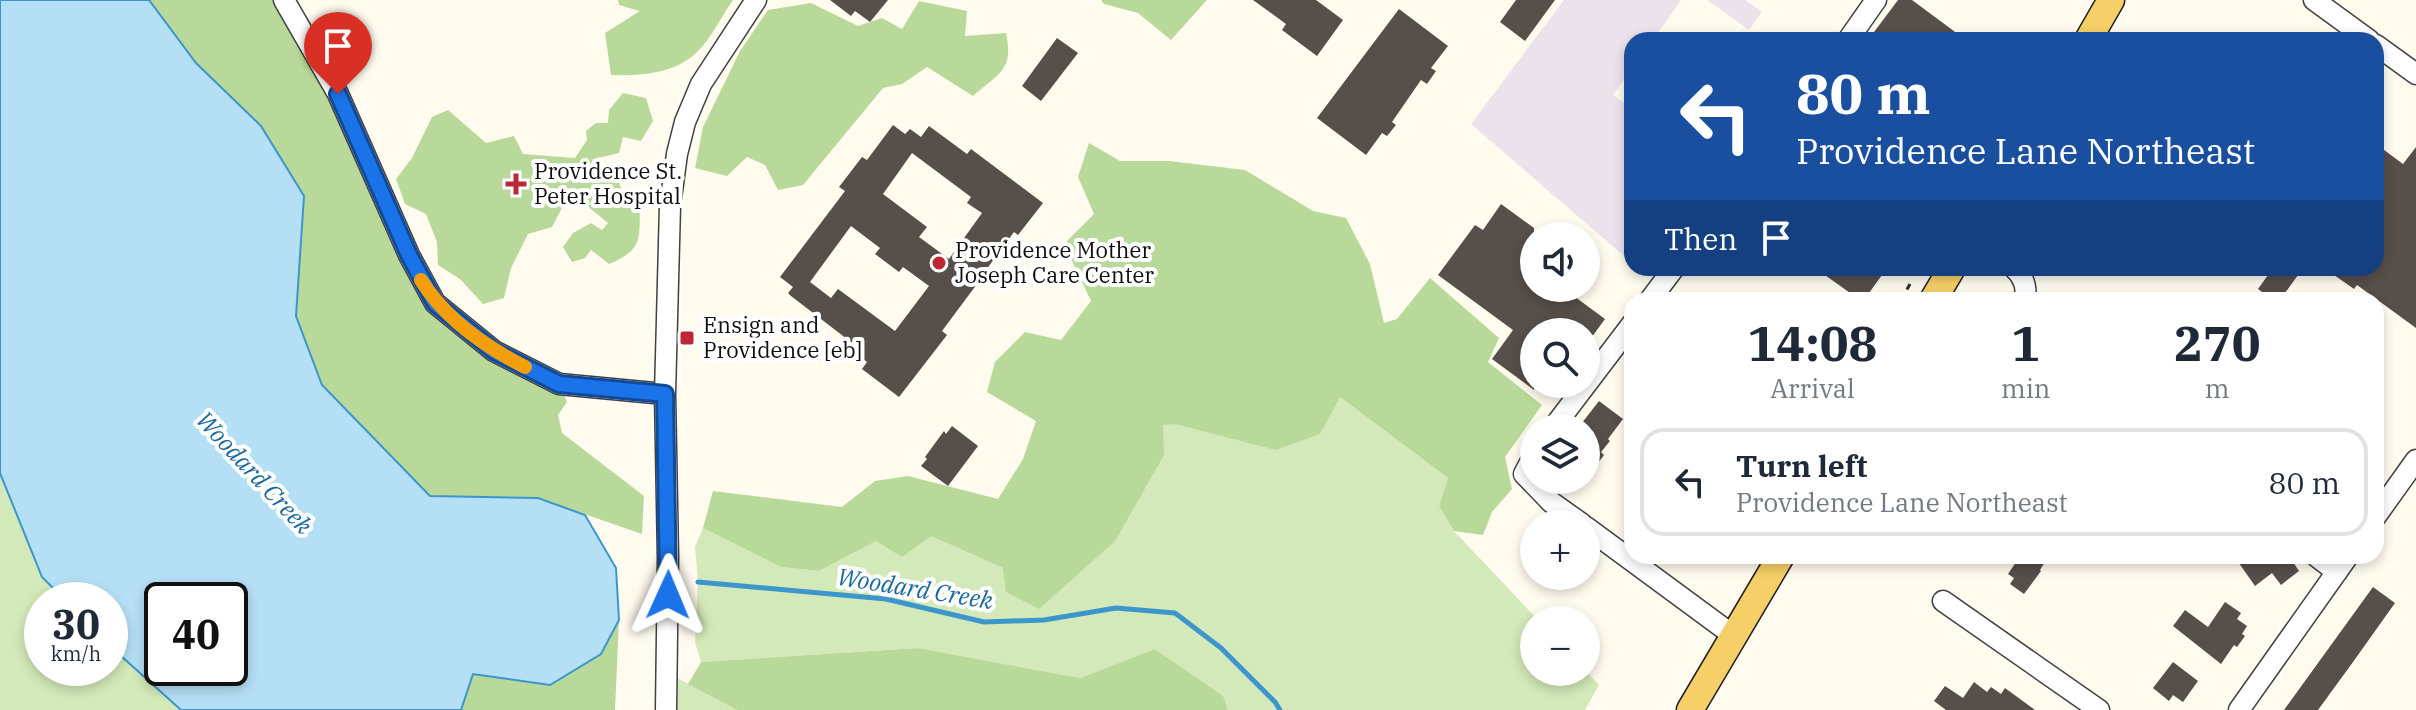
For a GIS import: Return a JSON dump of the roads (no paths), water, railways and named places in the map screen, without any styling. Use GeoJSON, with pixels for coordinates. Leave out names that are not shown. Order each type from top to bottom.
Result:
{"type":"FeatureCollection","features":[{"type":"Feature","properties":{"kind":"main road"},"geometry":{"type":"LineString","coordinates":[[2093,32],[2111,0]]}},
{"type":"Feature","properties":{"kind":"main road"},"geometry":{"type":"LineString","coordinates":[[1690,710],[1776,564]]}},
{"type":"Feature","properties":{"kind":"street"},"geometry":{"type":"LineString","coordinates":[[284,0],[338,94],[409,255],[435,303],[494,351],[559,384],[665,394]]}},
{"type":"Feature","properties":{"kind":"street"},"geometry":{"type":"LineString","coordinates":[[666,710],[668,558],[665,394],[670,206],[685,122],[701,84],[756,0]]}},
{"type":"Feature","properties":{"kind":"street"},"geometry":{"type":"LineString","coordinates":[[1854,32],[1876,0]]}},
{"type":"Feature","properties":{"kind":"street"},"geometry":{"type":"LineString","coordinates":[[2314,0],[2358,32]]}},
{"type":"Feature","properties":{"kind":"street"},"geometry":{"type":"LineString","coordinates":[[2384,51],[2416,74]]}},
{"type":"Feature","properties":{"kind":"street"},"geometry":{"type":"LineString","coordinates":[[1564,414],[1624,335]]}},
{"type":"Feature","properties":{"kind":"street"},"geometry":{"type":"LineString","coordinates":[[2384,505],[2416,460]]}},
{"type":"Feature","properties":{"kind":"street"},"geometry":{"type":"LineString","coordinates":[[1543,494],[1562,510]]}},
{"type":"Feature","properties":{"kind":"street"},"geometry":{"type":"LineString","coordinates":[[1600,538],[1624,555]]}},
{"type":"Feature","properties":{"kind":"street"},"geometry":{"type":"LineString","coordinates":[[1636,564],[1734,636]]}},
{"type":"Feature","properties":{"kind":"street"},"geometry":{"type":"LineString","coordinates":[[2239,710],[2342,564]]}},
{"type":"Feature","properties":{"kind":"street"},"geometry":{"type":"LineString","coordinates":[[1943,601],[2099,710]]}},
{"type":"Feature","properties":{"kind":"water"},"geometry":{"type":"Polygon","coordinates":[[[0,0],[149,0],[196,63],[261,126],[304,196],[296,316],[322,385],[430,496],[538,498],[585,515],[616,568],[619,620],[601,654],[550,685],[473,674],[461,710],[181,710],[154,686],[248,686],[248,582],[144,582],[144,677],[128,662],[128,582],[47,582],[42,577],[0,473],[0,0]]]}},
{"type":"Feature","properties":{"kind":"waterway","name":"Woodard Creek"},"geometry":{"type":"LineString","coordinates":[[698,582],[886,599],[984,622],[1044,620],[1116,608],[1175,613],[1221,648],[1280,710]]}},
{"type":"Feature","properties":{"kind":"place","name":"Providence St. Peter Hospital"},"geometry":{"type":"Point","coordinates":[516,184]}},
{"type":"Feature","properties":{"kind":"place","name":"Providence Mother Joseph Care Center"},"geometry":{"type":"Point","coordinates":[939,263]}},
{"type":"Feature","properties":{"kind":"place","name":"Ensign and Providence [eb]"},"geometry":{"type":"Point","coordinates":[687,338]}}]}
